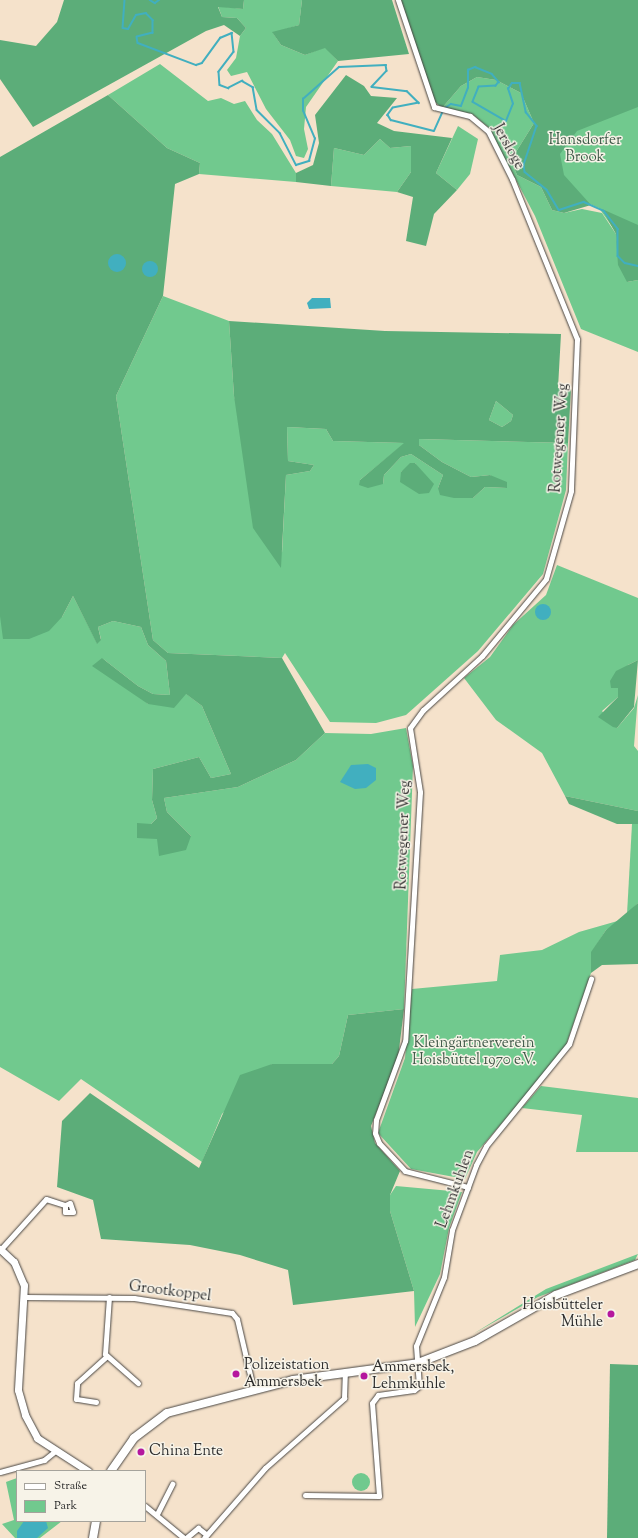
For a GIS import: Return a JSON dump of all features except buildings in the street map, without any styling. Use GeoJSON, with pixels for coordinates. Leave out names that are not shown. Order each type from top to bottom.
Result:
{"type":"FeatureCollection","features":[{"type":"Feature","properties":{"kind":"main road"},"geometry":{"type":"LineString","coordinates":[[112,1470],[134,1438],[157,1418],[253,1388],[418,1363],[475,1341],[556,1295],[638,1264]]}},
{"type":"Feature","properties":{"kind":"main road"},"geometry":{"type":"LineString","coordinates":[[93,1538],[96,1522]]}},
{"type":"Feature","properties":{"kind":"street","name":"Jersloge"},"geometry":{"type":"LineString","coordinates":[[398,0],[431,101],[438,109],[475,119],[491,136],[577,333]]}},
{"type":"Feature","properties":{"kind":"street","name":"Rotwegener Weg"},"geometry":{"type":"LineString","coordinates":[[468,1187],[405,1171],[379,1143],[375,1133],[376,1120],[405,1041],[420,788],[410,728],[423,710],[482,656],[546,579],[571,492],[577,333]]}},
{"type":"Feature","properties":{"kind":"street","name":"Lehmkuhlen"},"geometry":{"type":"LineString","coordinates":[[305,1495],[379,1496],[372,1403],[378,1395],[417,1389],[420,1382],[418,1363],[415,1353],[418,1340],[444,1277],[452,1230],[468,1187],[486,1146],[569,1044],[591,979]]}},
{"type":"Feature","properties":{"kind":"street"},"geometry":{"type":"LineString","coordinates":[[65,1205],[46,1199],[0,1249],[18,1268],[25,1297],[18,1390],[32,1430],[54,1452],[86,1470]]}},
{"type":"Feature","properties":{"kind":"street","name":"Grootkoppel"},"geometry":{"type":"LineString","coordinates":[[25,1297],[108,1298],[172,1302],[236,1314],[253,1388]]}},
{"type":"Feature","properties":{"kind":"street"},"geometry":{"type":"LineString","coordinates":[[96,1402],[76,1398],[77,1383],[106,1357],[108,1298]]}},
{"type":"Feature","properties":{"kind":"street"},"geometry":{"type":"LineString","coordinates":[[106,1357],[138,1383]]}},
{"type":"Feature","properties":{"kind":"street"},"geometry":{"type":"LineString","coordinates":[[146,1507],[185,1538],[199,1528],[205,1536],[265,1468],[344,1398],[345,1374]]}},
{"type":"Feature","properties":{"kind":"street"},"geometry":{"type":"LineString","coordinates":[[0,1472],[44,1460],[54,1452]]}},
{"type":"Feature","properties":{"kind":"street"},"geometry":{"type":"LineString","coordinates":[[157,1514],[172,1484]]}},
{"type":"Feature","properties":{"kind":"green space"},"geometry":{"type":"Polygon","coordinates":[[[64,0],[244,0],[243,9],[218,7],[222,17],[237,18],[246,28],[240,36],[224,25],[206,31],[33,127],[0,79],[0,40],[36,46],[57,22],[64,0]]]}},
{"type":"Feature","properties":{"kind":"green space"},"geometry":{"type":"Polygon","coordinates":[[[244,0],[302,0],[299,25],[273,33],[281,45],[305,55],[325,47],[338,61],[306,107],[304,129],[308,149],[304,158],[296,156],[290,140],[266,109],[247,72],[231,76],[227,70],[236,58],[240,36],[246,28],[237,18],[222,17],[218,6],[243,9],[244,0]]]}},
{"type":"Feature","properties":{"kind":"green space"},"geometry":{"type":"Polygon","coordinates":[[[302,0],[392,0],[409,54],[338,61],[325,48],[305,55],[281,45],[272,32],[299,25],[302,0]]]}},
{"type":"Feature","properties":{"kind":"green space"},"geometry":{"type":"Polygon","coordinates":[[[401,0],[638,0],[638,107],[577,131],[560,154],[564,175],[591,205],[564,213],[552,210],[541,187],[517,175],[511,160],[534,123],[521,93],[496,80],[477,77],[461,86],[442,108],[434,101],[401,0]]]}},
{"type":"Feature","properties":{"kind":"green space","name":"Hansdorfer Brook"},"geometry":{"type":"Polygon","coordinates":[[[638,0],[638,266],[627,282],[638,280],[638,352],[581,329],[535,216],[488,127],[472,114],[442,108],[461,86],[477,77],[496,80],[521,93],[534,123],[511,160],[517,175],[541,187],[552,210],[564,213],[582,209],[602,213],[616,234],[617,242],[620,238],[599,208],[540,182],[638,0]]]}},
{"type":"Feature","properties":{"kind":"green space"},"geometry":{"type":"Polygon","coordinates":[[[160,64],[208,101],[221,98],[234,104],[245,101],[257,120],[272,134],[296,173],[296,182],[199,174],[200,163],[167,148],[108,95],[160,64]]]}},
{"type":"Feature","properties":{"kind":"green space"},"geometry":{"type":"Polygon","coordinates":[[[346,75],[364,86],[371,96],[397,98],[377,123],[394,131],[452,138],[436,173],[457,190],[434,214],[426,246],[406,241],[413,197],[397,192],[411,172],[411,146],[390,148],[380,139],[364,155],[334,148],[331,186],[296,182],[296,173],[313,165],[319,143],[315,115],[346,75]]]}},
{"type":"Feature","properties":{"kind":"green space"},"geometry":{"type":"Polygon","coordinates":[[[108,95],[167,148],[200,163],[199,174],[175,184],[163,296],[116,396],[153,640],[168,653],[282,658],[325,733],[296,760],[238,787],[164,798],[167,812],[191,836],[186,850],[159,856],[157,839],[137,838],[137,823],[151,824],[157,818],[152,800],[153,769],[199,757],[211,778],[231,774],[202,706],[186,694],[174,708],[148,704],[92,666],[102,658],[138,686],[153,694],[170,695],[166,661],[148,645],[141,627],[113,621],[98,627],[101,640],[97,644],[73,596],[62,617],[49,631],[29,639],[3,639],[0,616],[0,157],[108,95]]]}},
{"type":"Feature","properties":{"kind":"green space"},"geometry":{"type":"Polygon","coordinates":[[[458,126],[478,139],[470,174],[457,190],[436,173],[458,126]]]}},
{"type":"Feature","properties":{"kind":"green space"},"geometry":{"type":"Polygon","coordinates":[[[380,139],[390,148],[411,146],[411,172],[397,192],[331,186],[334,148],[364,155],[380,139]]]}},
{"type":"Feature","properties":{"kind":"green space"},"geometry":{"type":"Polygon","coordinates":[[[602,209],[638,225],[638,280],[627,282],[618,265],[616,234],[602,209]]]}},
{"type":"Feature","properties":{"kind":"green space"},"geometry":{"type":"Polygon","coordinates":[[[163,296],[229,321],[234,396],[282,553],[286,475],[310,471],[314,465],[288,461],[287,427],[326,429],[333,441],[405,443],[360,480],[383,484],[384,475],[401,457],[411,454],[443,475],[438,488],[473,498],[485,487],[507,488],[490,475],[471,477],[442,462],[419,445],[419,439],[568,443],[566,490],[543,574],[478,651],[406,715],[376,723],[330,722],[285,653],[282,658],[168,653],[153,640],[116,396],[163,296]],[[415,463],[401,472],[433,484],[425,478],[415,463]]]}},
{"type":"Feature","properties":{"kind":"green space"},"geometry":{"type":"Polygon","coordinates":[[[229,321],[385,331],[561,334],[558,388],[571,389],[568,443],[419,439],[419,445],[442,462],[471,477],[490,475],[507,482],[507,488],[485,487],[473,498],[454,498],[440,495],[438,488],[443,475],[411,454],[401,457],[384,475],[383,484],[368,488],[359,485],[360,480],[404,443],[333,441],[326,429],[287,427],[288,461],[314,465],[310,471],[286,475],[281,568],[253,528],[234,396],[229,321]],[[496,401],[489,420],[502,427],[511,421],[513,415],[496,401]]]}},
{"type":"Feature","properties":{"kind":"green space"},"geometry":{"type":"Polygon","coordinates":[[[496,401],[513,415],[511,421],[502,427],[489,420],[496,401]]]}},
{"type":"Feature","properties":{"kind":"green space"},"geometry":{"type":"Polygon","coordinates":[[[410,463],[415,463],[434,484],[429,493],[419,494],[400,482],[401,472],[410,463]]]}},
{"type":"Feature","properties":{"kind":"green space"},"geometry":{"type":"Polygon","coordinates":[[[557,565],[638,598],[638,660],[628,665],[618,697],[602,711],[617,728],[634,708],[638,695],[634,746],[638,751],[638,811],[565,796],[542,753],[496,720],[464,678],[490,657],[513,625],[546,595],[557,565]]]}},
{"type":"Feature","properties":{"kind":"green space"},"geometry":{"type":"Polygon","coordinates":[[[73,596],[97,643],[101,639],[98,627],[113,621],[141,627],[148,645],[166,661],[170,695],[153,694],[138,686],[102,658],[148,704],[185,693],[202,706],[231,774],[211,778],[199,757],[153,769],[152,800],[157,818],[137,838],[191,836],[167,812],[164,798],[238,787],[296,760],[325,733],[371,734],[406,728],[413,766],[404,1009],[348,1015],[339,1056],[332,1064],[272,1064],[222,1114],[202,1162],[81,1079],[59,1101],[0,1067],[0,616],[62,617],[73,596]]]}},
{"type":"Feature","properties":{"kind":"green space"},"geometry":{"type":"Polygon","coordinates":[[[638,660],[634,707],[617,728],[613,727],[598,717],[618,697],[618,688],[611,688],[610,681],[616,671],[638,660]]]}},
{"type":"Feature","properties":{"kind":"green space"},"geometry":{"type":"Polygon","coordinates":[[[565,796],[638,811],[638,824],[617,824],[569,804],[565,796]]]}},
{"type":"Feature","properties":{"kind":"green space"},"geometry":{"type":"Polygon","coordinates":[[[632,824],[638,824],[638,903],[627,914],[632,824]]]}},
{"type":"Feature","properties":{"kind":"green space"},"geometry":{"type":"Polygon","coordinates":[[[638,903],[638,964],[602,965],[591,973],[591,952],[606,930],[638,903]]]}},
{"type":"Feature","properties":{"kind":"green space","name":"Kleingärtnerverein Hoisbüttel 1970 e.V."},"geometry":{"type":"Polygon","coordinates":[[[621,920],[606,930],[592,952],[591,973],[564,1051],[477,1152],[465,1179],[411,1169],[378,1133],[405,1058],[412,989],[497,981],[500,955],[542,950],[579,932],[621,920]]]}},
{"type":"Feature","properties":{"kind":"green space"},"geometry":{"type":"Polygon","coordinates":[[[404,1009],[398,1058],[371,1126],[375,1143],[400,1171],[390,1195],[390,1211],[414,1291],[293,1305],[288,1270],[240,1255],[190,1245],[101,1239],[93,1200],[57,1187],[62,1121],[90,1093],[199,1168],[240,1075],[272,1064],[332,1064],[339,1056],[348,1015],[404,1009]]]}},
{"type":"Feature","properties":{"kind":"green space"},"geometry":{"type":"Polygon","coordinates":[[[541,1086],[638,1098],[638,1152],[576,1152],[582,1115],[522,1108],[541,1086]]]}},
{"type":"Feature","properties":{"kind":"green space"},"geometry":{"type":"Polygon","coordinates":[[[396,1186],[462,1192],[449,1228],[440,1274],[415,1327],[414,1291],[390,1211],[390,1195],[396,1186]]]}},
{"type":"Feature","properties":{"kind":"green space"},"geometry":{"type":"Polygon","coordinates":[[[638,1254],[635,1260],[538,1297],[473,1334],[546,1289],[638,1254]]]}},
{"type":"Feature","properties":{"kind":"green space"},"geometry":{"type":"Polygon","coordinates":[[[610,1364],[638,1365],[638,1538],[607,1538],[610,1364]]]}},
{"type":"Feature","properties":{"kind":"green space"},"geometry":{"type":"Polygon","coordinates":[[[361,1473],[367,1476],[370,1482],[367,1488],[361,1491],[355,1488],[352,1482],[355,1476],[361,1473]]]}},
{"type":"Feature","properties":{"kind":"green space"},"geometry":{"type":"Polygon","coordinates":[[[16,1478],[16,1522],[61,1522],[40,1538],[15,1538],[2,1524],[14,1520],[6,1482],[16,1478]]]}},
{"type":"Feature","properties":{"kind":"water"},"geometry":{"type":"Polygon","coordinates":[[[117,254],[123,257],[126,263],[123,269],[117,272],[111,269],[108,263],[111,257],[117,254]]]}},
{"type":"Feature","properties":{"kind":"water"},"geometry":{"type":"Polygon","coordinates":[[[147,261],[153,261],[158,266],[156,275],[153,277],[147,277],[142,272],[142,266],[147,261]]]}},
{"type":"Feature","properties":{"kind":"water"},"geometry":{"type":"Polygon","coordinates":[[[312,298],[330,298],[331,308],[309,309],[307,303],[312,298]]]}},
{"type":"Feature","properties":{"kind":"water"},"geometry":{"type":"Polygon","coordinates":[[[540,604],[546,604],[551,609],[549,618],[546,620],[540,620],[535,615],[535,609],[540,604]]]}},
{"type":"Feature","properties":{"kind":"water"},"geometry":{"type":"Polygon","coordinates":[[[368,764],[376,768],[376,780],[366,788],[355,789],[340,782],[351,765],[368,764]]]}},
{"type":"Feature","properties":{"kind":"water"},"geometry":{"type":"Polygon","coordinates":[[[23,1522],[46,1522],[48,1528],[37,1538],[17,1538],[17,1531],[23,1522]]]}},
{"type":"Feature","properties":{"kind":"waterway"},"geometry":{"type":"LineString","coordinates":[[125,0],[123,28],[128,29],[136,15],[146,13],[153,20],[153,33],[137,37],[138,43],[196,65],[202,63],[220,38],[232,33],[234,52],[219,72],[220,85],[228,88],[242,81],[253,87],[257,110],[280,133],[296,165],[309,161],[315,139],[303,111],[303,99],[339,67],[386,65],[387,71],[372,87],[407,91],[419,103],[393,108],[388,115],[391,120],[434,131],[443,111]]}},
{"type":"Feature","properties":{"kind":"waterway"},"geometry":{"type":"LineString","coordinates":[[150,0],[155,3],[159,0]]}},
{"type":"Feature","properties":{"kind":"waterway"},"geometry":{"type":"LineString","coordinates":[[445,108],[451,104],[461,106],[468,88],[468,70],[475,67],[492,74],[499,82],[496,86],[479,87],[473,102],[506,121],[513,104],[508,89],[512,83],[520,83],[526,112],[537,126],[524,165],[525,172],[547,190],[559,210],[584,202],[604,211],[618,229],[618,256],[625,263],[638,266]]}},
{"type":"Feature","properties":{"kind":"place","name":"Hoisbütteler Mühle"},"geometry":{"type":"Point","coordinates":[611,1314]}},
{"type":"Feature","properties":{"kind":"place","name":"Polizeistation Ammersbek"},"geometry":{"type":"Point","coordinates":[236,1374]}},
{"type":"Feature","properties":{"kind":"place","name":"Ammersbek, Lehmkuhle"},"geometry":{"type":"Point","coordinates":[364,1376]}},
{"type":"Feature","properties":{"kind":"place","name":"China Ente"},"geometry":{"type":"Point","coordinates":[141,1452]}}]}
